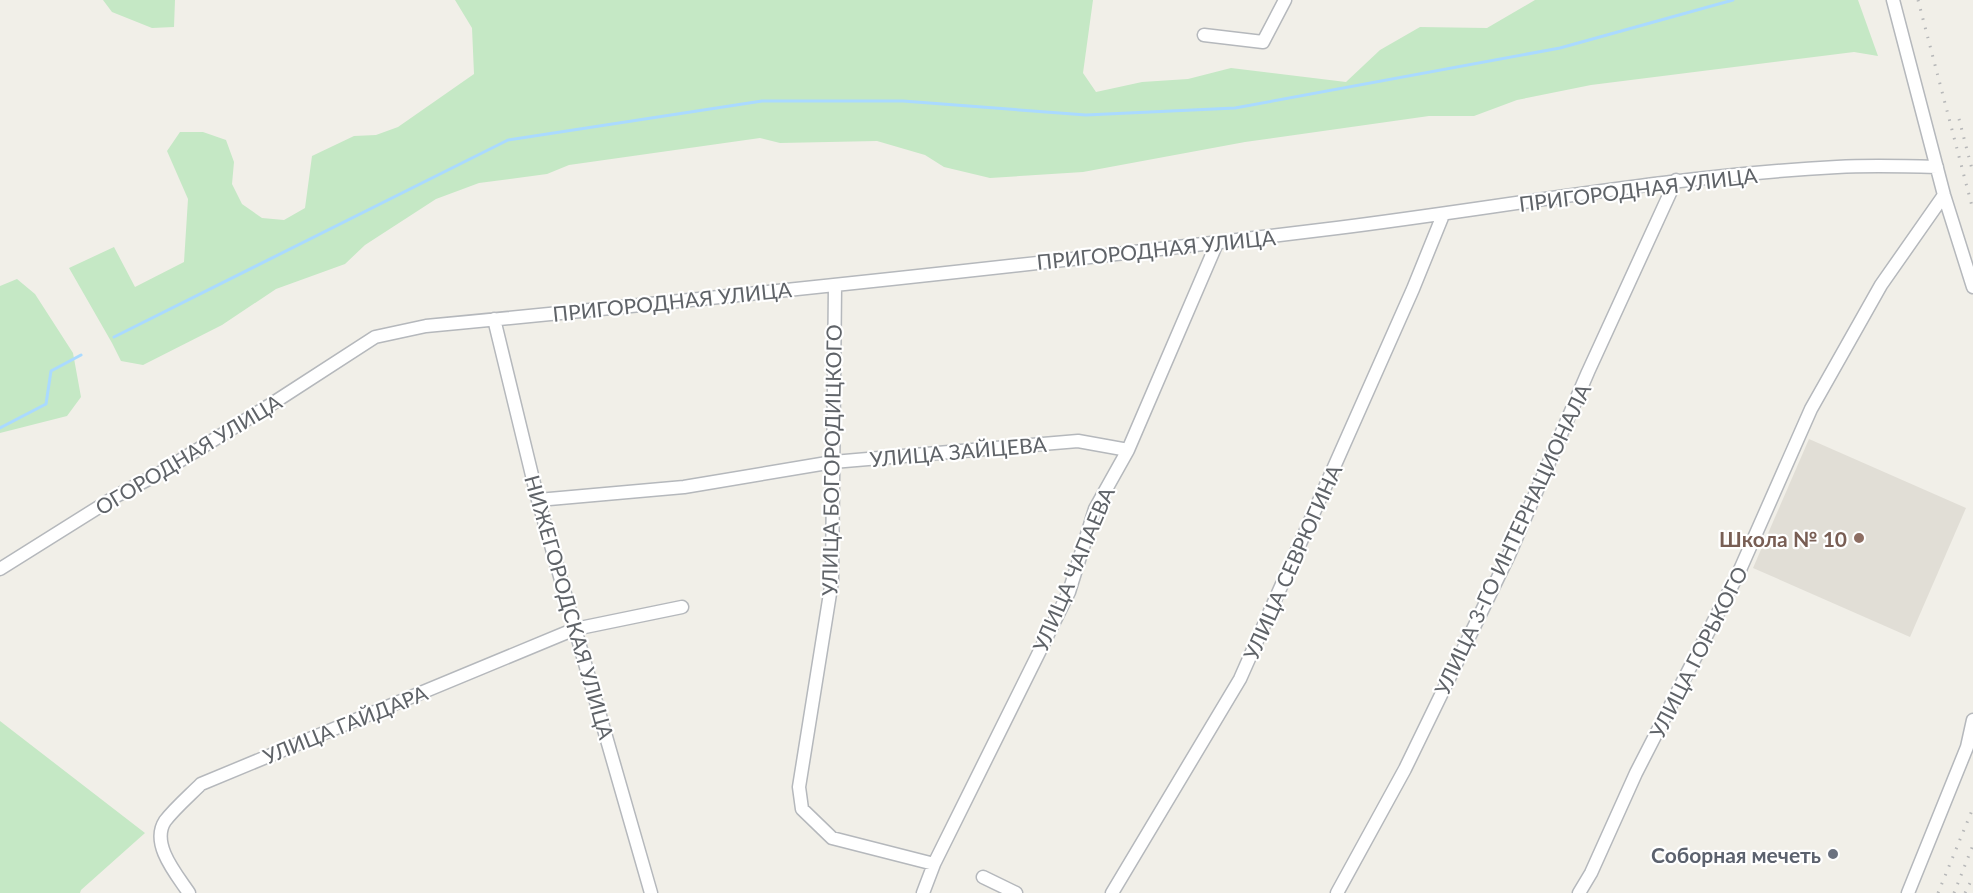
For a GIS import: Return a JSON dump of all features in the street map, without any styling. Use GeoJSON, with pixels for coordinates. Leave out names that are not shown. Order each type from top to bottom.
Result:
{"type":"FeatureCollection","features":[{"type":"Feature","properties":{"kind":"street"},"geometry":{"type":"LineString","coordinates":[[1204,35],[1263,42],[1285,0]]}},
{"type":"Feature","properties":{"kind":"street"},"geometry":{"type":"LineString","coordinates":[[1893,0],[1944,195],[1973,287]]}},
{"type":"Feature","properties":{"kind":"street","name":"ПРИГОРОДНАЯ УЛИЦА"},"geometry":{"type":"LineString","coordinates":[[375,337],[426,326],[835,285],[1217,243],[1443,215],[1676,180],[1840,166],[1937,167]]}},
{"type":"Feature","properties":{"kind":"street","name":"УЛИЦА 3-ГО ИНТЕРНАЦИОНАЛА"},"geometry":{"type":"LineString","coordinates":[[1337,893],[1405,769],[1504,565],[1588,372],[1676,180]]}},
{"type":"Feature","properties":{"kind":"street","name":"УЛИЦА ГОРЬКОГО"},"geometry":{"type":"LineString","coordinates":[[1580,893],[1636,774],[1739,572],[1811,409],[1881,285],[1944,195]]}},
{"type":"Feature","properties":{"kind":"street","name":"УЛИЦА СЕВРЮГИНА"},"geometry":{"type":"LineString","coordinates":[[1112,893],[1240,679],[1413,289],[1443,215]]}},
{"type":"Feature","properties":{"kind":"street","name":"УЛИЦА ЧАПАЕВА"},"geometry":{"type":"LineString","coordinates":[[923,893],[934,864],[1069,592],[1095,509],[1128,450],[1217,243]]}},
{"type":"Feature","properties":{"kind":"street","name":"УЛИЦА БОГОРОДИЦКОГО"},"geometry":{"type":"LineString","coordinates":[[835,285],[832,581],[799,787],[802,809],[832,838],[934,864]]}},
{"type":"Feature","properties":{"kind":"street","name":"НИЖЕГОРОДСКАЯ УЛИЦА"},"geometry":{"type":"LineString","coordinates":[[494,320],[538,500],[651,893]]}},
{"type":"Feature","properties":{"kind":"street","name":"ОГОРОДНАЯ УЛИЦА"},"geometry":{"type":"LineString","coordinates":[[0,569],[118,495],[270,405],[375,337]]}},
{"type":"Feature","properties":{"kind":"street","name":"УЛИЦА ЗАЙЦЕВА"},"geometry":{"type":"LineString","coordinates":[[538,500],[684,487],[832,462],[1078,441],[1128,450]]}},
{"type":"Feature","properties":{"kind":"street","name":"УЛИЦА ГАЙДАРА"},"geometry":{"type":"LineString","coordinates":[[189,893],[168,860],[160,840],[164,823],[201,784],[575,629],[682,607]]}},
{"type":"Feature","properties":{"kind":"street"},"geometry":{"type":"LineString","coordinates":[[1908,893],[1966,747],[1973,720]]}},
{"type":"Feature","properties":{"kind":"street"},"geometry":{"type":"LineString","coordinates":[[983,877],[1016,893]]}},
{"type":"Feature","properties":{"kind":"shaded area","name":"Школа № 10"},"geometry":{"type":"Polygon","coordinates":[[[1809,439],[1966,508],[1910,637],[1753,568],[1809,439]]]}},
{"type":"Feature","properties":{"kind":"green space"},"geometry":{"type":"Polygon","coordinates":[[[103,0],[175,0],[174,27],[152,28],[112,12],[103,0]]]}},
{"type":"Feature","properties":{"kind":"green space"},"geometry":{"type":"Polygon","coordinates":[[[455,0],[1093,0],[1083,73],[1096,92],[1142,82],[1188,79],[1231,68],[1346,82],[1380,50],[1420,27],[1487,28],[1535,0],[1858,0],[1878,56],[1854,52],[1591,85],[1517,100],[1474,116],[1429,116],[1245,142],[1083,172],[990,178],[944,167],[925,155],[877,141],[780,143],[760,138],[569,165],[547,174],[479,183],[436,199],[365,245],[345,264],[276,289],[222,325],[143,365],[121,361],[69,268],[114,247],[135,287],[184,262],[188,199],[167,151],[180,132],[203,132],[226,140],[234,162],[232,184],[242,204],[262,218],[284,220],[305,208],[312,156],[354,136],[376,135],[398,127],[474,74],[472,28],[455,0]]]}},
{"type":"Feature","properties":{"kind":"green space"},"geometry":{"type":"Polygon","coordinates":[[[17,279],[35,294],[73,353],[81,397],[67,416],[0,433],[0,286],[17,279]]]}},
{"type":"Feature","properties":{"kind":"green space"},"geometry":{"type":"Polygon","coordinates":[[[0,721],[145,833],[80,893],[0,893],[0,721]]]}},
{"type":"Feature","properties":{"kind":"waterway"},"geometry":{"type":"LineString","coordinates":[[114,337],[508,140],[762,101],[903,101],[1086,115],[1235,108],[1560,48],[1733,0]]}},
{"type":"Feature","properties":{"kind":"waterway"},"geometry":{"type":"LineString","coordinates":[[0,428],[46,404],[51,371],[81,355]]}},
{"type":"Feature","properties":{"kind":"railway"},"geometry":{"type":"LineString","coordinates":[[1918,0],[1973,210]]}},
{"type":"Feature","properties":{"kind":"railway"},"geometry":{"type":"LineString","coordinates":[[1959,119],[1973,173]]}},
{"type":"Feature","properties":{"kind":"railway"},"geometry":{"type":"LineString","coordinates":[[1938,893],[1973,808]]}},
{"type":"Feature","properties":{"kind":"railway"},"geometry":{"type":"LineString","coordinates":[[1954,893],[1973,845]]}},
{"type":"Feature","properties":{"kind":"railway"},"geometry":{"type":"LineString","coordinates":[[1965,893],[1973,877]]}},
{"type":"Feature","properties":{"kind":"place","name":"Школа № 10"},"geometry":{"type":"Point","coordinates":[1859,538]}},
{"type":"Feature","properties":{"kind":"place","name":"Соборная мечеть"},"geometry":{"type":"Point","coordinates":[1833,854]}}]}
